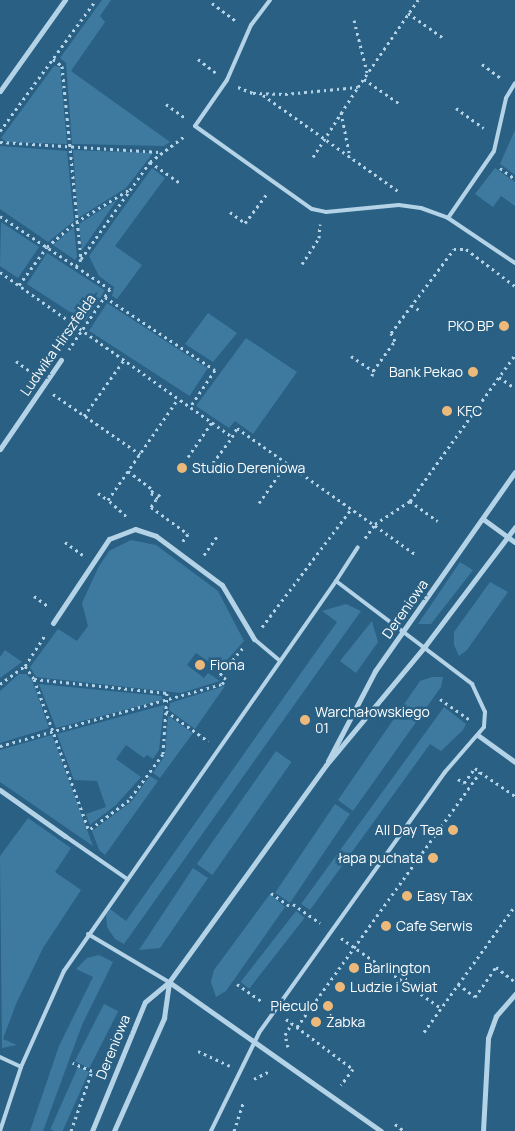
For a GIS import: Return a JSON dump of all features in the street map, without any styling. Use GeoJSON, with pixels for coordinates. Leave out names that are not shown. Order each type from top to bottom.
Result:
{"type":"FeatureCollection","features":[{"type":"Feature","properties":{"kind":"street"},"geometry":{"type":"LineString","coordinates":[[0,91],[66,0]]}},
{"type":"Feature","properties":{"kind":"street","name":"Ludwika Hirszfelda"},"geometry":{"type":"LineString","coordinates":[[0,449],[62,360]]}},
{"type":"Feature","properties":{"kind":"street","name":"Dereniowa"},"geometry":{"type":"LineString","coordinates":[[326,765],[356,704],[404,630],[515,472]]}},
{"type":"Feature","properties":{"kind":"street"},"geometry":{"type":"LineString","coordinates":[[482,518],[515,542]]}},
{"type":"Feature","properties":{"kind":"street","name":"Dereniowa"},"geometry":{"type":"LineString","coordinates":[[92,1131],[142,1006],[170,982],[326,765],[425,646],[515,526]]}},
{"type":"Feature","properties":{"kind":"street"},"geometry":{"type":"LineString","coordinates":[[53,623],[93,562],[115,535],[135,529],[149,532],[177,551],[228,593],[254,639]]}},
{"type":"Feature","properties":{"kind":"street"},"geometry":{"type":"LineString","coordinates":[[478,736],[515,762]]}},
{"type":"Feature","properties":{"kind":"street"},"geometry":{"type":"LineString","coordinates":[[0,790],[66,836]]}},
{"type":"Feature","properties":{"kind":"street"},"geometry":{"type":"LineString","coordinates":[[170,982],[381,1131]]}},
{"type":"Feature","properties":{"kind":"street","name":"Dereniowa"},"geometry":{"type":"LineString","coordinates":[[114,1131],[166,1013],[170,982]]}},
{"type":"Feature","properties":{"kind":"street"},"geometry":{"type":"LineString","coordinates":[[483,1131],[488,1038],[496,1016],[515,994]]}},
{"type":"Feature","properties":{"kind":"lane"},"geometry":{"type":"LineString","coordinates":[[270,0],[248,30],[226,80],[195,126],[275,183],[320,211],[399,205],[421,208],[448,218],[515,263]]}},
{"type":"Feature","properties":{"kind":"lane"},"geometry":{"type":"LineString","coordinates":[[448,218],[489,161],[498,138],[506,98],[514,85]]}},
{"type":"Feature","properties":{"kind":"lane"},"geometry":{"type":"LineString","coordinates":[[0,1131],[22,1067],[51,994],[88,934],[358,547]]}},
{"type":"Feature","properties":{"kind":"lane"},"geometry":{"type":"LineString","coordinates":[[211,1131],[254,1040],[445,772],[478,736],[485,712],[481,697],[472,684],[404,630],[336,581]]}},
{"type":"Feature","properties":{"kind":"lane"},"geometry":{"type":"LineString","coordinates":[[254,639],[279,660]]}},
{"type":"Feature","properties":{"kind":"lane"},"geometry":{"type":"LineString","coordinates":[[66,836],[127,879]]}},
{"type":"Feature","properties":{"kind":"lane"},"geometry":{"type":"LineString","coordinates":[[88,934],[170,982]]}},
{"type":"Feature","properties":{"kind":"lane"},"geometry":{"type":"LineString","coordinates":[[0,1057],[22,1067]]}},
{"type":"Feature","properties":{"kind":"path"},"geometry":{"type":"LineString","coordinates":[[0,131],[96,0]]}},
{"type":"Feature","properties":{"kind":"path"},"geometry":{"type":"LineString","coordinates":[[312,157],[322,138],[418,0]]}},
{"type":"Feature","properties":{"kind":"path"},"geometry":{"type":"LineString","coordinates":[[212,3],[248,30]]}},
{"type":"Feature","properties":{"kind":"path"},"geometry":{"type":"LineString","coordinates":[[408,13],[442,37]]}},
{"type":"Feature","properties":{"kind":"path"},"geometry":{"type":"LineString","coordinates":[[354,20],[368,72]]}},
{"type":"Feature","properties":{"kind":"path"},"geometry":{"type":"LineString","coordinates":[[53,59],[62,66],[81,259]]}},
{"type":"Feature","properties":{"kind":"path"},"geometry":{"type":"LineString","coordinates":[[198,59],[246,92],[262,94],[358,87]]}},
{"type":"Feature","properties":{"kind":"path"},"geometry":{"type":"LineString","coordinates":[[482,64],[514,85]]}},
{"type":"Feature","properties":{"kind":"path"},"geometry":{"type":"LineString","coordinates":[[363,78],[400,104]]}},
{"type":"Feature","properties":{"kind":"path"},"geometry":{"type":"LineString","coordinates":[[262,94],[421,208]]}},
{"type":"Feature","properties":{"kind":"path"},"geometry":{"type":"LineString","coordinates":[[76,267],[150,162],[195,126],[166,104]]}},
{"type":"Feature","properties":{"kind":"path"},"geometry":{"type":"LineString","coordinates":[[456,108],[498,138]]}},
{"type":"Feature","properties":{"kind":"path"},"geometry":{"type":"LineString","coordinates":[[341,112],[351,158]]}},
{"type":"Feature","properties":{"kind":"path"},"geometry":{"type":"LineString","coordinates":[[0,142],[70,148],[161,152]]}},
{"type":"Feature","properties":{"kind":"path"},"geometry":{"type":"LineString","coordinates":[[489,161],[515,179]]}},
{"type":"Feature","properties":{"kind":"path"},"geometry":{"type":"LineString","coordinates":[[150,162],[181,184]]}},
{"type":"Feature","properties":{"kind":"path"},"geometry":{"type":"LineString","coordinates":[[230,212],[245,223],[275,183]]}},
{"type":"Feature","properties":{"kind":"path"},"geometry":{"type":"LineString","coordinates":[[19,285],[47,247],[76,222],[132,188]]}},
{"type":"Feature","properties":{"kind":"path"},"geometry":{"type":"LineString","coordinates":[[302,264],[319,238],[320,211]]}},
{"type":"Feature","properties":{"kind":"path","name":"Ludwika Hirszfelda"},"geometry":{"type":"LineString","coordinates":[[0,217],[110,289],[62,360]]}},
{"type":"Feature","properties":{"kind":"path"},"geometry":{"type":"LineString","coordinates":[[372,376],[373,371],[395,340],[391,333],[454,249],[466,249],[515,286]]}},
{"type":"Feature","properties":{"kind":"path"},"geometry":{"type":"LineString","coordinates":[[0,272],[232,436]]}},
{"type":"Feature","properties":{"kind":"path"},"geometry":{"type":"LineString","coordinates":[[104,297],[215,370],[190,407]]}},
{"type":"Feature","properties":{"kind":"path"},"geometry":{"type":"LineString","coordinates":[[411,304],[421,311]]}},
{"type":"Feature","properties":{"kind":"path"},"geometry":{"type":"LineString","coordinates":[[358,547],[375,524],[402,510],[410,501],[515,355]]}},
{"type":"Feature","properties":{"kind":"path"},"geometry":{"type":"LineString","coordinates":[[351,356],[373,371]]}},
{"type":"Feature","properties":{"kind":"path"},"geometry":{"type":"LineString","coordinates":[[84,416],[124,360]]}},
{"type":"Feature","properties":{"kind":"path"},"geometry":{"type":"LineString","coordinates":[[16,361],[84,416],[140,454]]}},
{"type":"Feature","properties":{"kind":"path"},"geometry":{"type":"LineString","coordinates":[[499,377],[515,388]]}},
{"type":"Feature","properties":{"kind":"path"},"geometry":{"type":"LineString","coordinates":[[108,500],[178,399]]}},
{"type":"Feature","properties":{"kind":"path"},"geometry":{"type":"LineString","coordinates":[[188,456],[212,422]]}},
{"type":"Feature","properties":{"kind":"path"},"geometry":{"type":"LineString","coordinates":[[209,468],[237,428],[416,554]]}},
{"type":"Feature","properties":{"kind":"path"},"geometry":{"type":"LineString","coordinates":[[259,504],[287,463]]}},
{"type":"Feature","properties":{"kind":"path"},"geometry":{"type":"LineString","coordinates":[[128,471],[153,490],[151,493],[159,496],[151,507],[188,534],[177,551]]}},
{"type":"Feature","properties":{"kind":"path"},"geometry":{"type":"LineString","coordinates":[[98,494],[121,508],[135,529]]}},
{"type":"Feature","properties":{"kind":"path"},"geometry":{"type":"LineString","coordinates":[[410,501],[438,521]]}},
{"type":"Feature","properties":{"kind":"path"},"geometry":{"type":"LineString","coordinates":[[0,746],[167,701],[222,684],[226,679],[220,675],[254,639],[352,508]]}},
{"type":"Feature","properties":{"kind":"path"},"geometry":{"type":"LineString","coordinates":[[197,566],[218,535]]}},
{"type":"Feature","properties":{"kind":"path"},"geometry":{"type":"LineString","coordinates":[[65,542],[93,562]]}},
{"type":"Feature","properties":{"kind":"path"},"geometry":{"type":"LineString","coordinates":[[0,684],[25,666],[53,623]]}},
{"type":"Feature","properties":{"kind":"path"},"geometry":{"type":"LineString","coordinates":[[25,666],[34,679],[100,860]]}},
{"type":"Feature","properties":{"kind":"path"},"geometry":{"type":"LineString","coordinates":[[34,679],[167,693],[163,754],[129,800],[89,830]]}},
{"type":"Feature","properties":{"kind":"path"},"geometry":{"type":"LineString","coordinates":[[440,699],[471,721],[470,727]]}},
{"type":"Feature","properties":{"kind":"path"},"geometry":{"type":"LineString","coordinates":[[166,711],[218,748]]}},
{"type":"Feature","properties":{"kind":"path"},"geometry":{"type":"LineString","coordinates":[[461,774],[458,779],[464,783],[475,768],[515,796]]}},
{"type":"Feature","properties":{"kind":"path"},"geometry":{"type":"LineString","coordinates":[[297,1027],[480,772]]}},
{"type":"Feature","properties":{"kind":"path"},"geometry":{"type":"LineString","coordinates":[[271,893],[331,931],[441,1008]]}},
{"type":"Feature","properties":{"kind":"path"},"geometry":{"type":"LineString","coordinates":[[424,1032],[514,907]]}},
{"type":"Feature","properties":{"kind":"path"},"geometry":{"type":"LineString","coordinates":[[458,984],[475,997],[496,967],[513,979]]}},
{"type":"Feature","properties":{"kind":"path"},"geometry":{"type":"LineString","coordinates":[[237,984],[353,1068],[341,1085]]}},
{"type":"Feature","properties":{"kind":"path"},"geometry":{"type":"LineString","coordinates":[[71,1131],[92,1071],[73,1063]]}},
{"type":"Feature","properties":{"kind":"path"},"geometry":{"type":"LineString","coordinates":[[252,1083],[264,1071],[277,1074]]}},
{"type":"Feature","properties":{"kind":"path"},"geometry":{"type":"LineString","coordinates":[[234,1131],[246,1094]]}},
{"type":"Feature","properties":{"kind":"shaded area"},"geometry":{"type":"Polygon","coordinates":[[[102,0],[111,0],[100,16],[105,22],[71,71],[170,142],[164,146],[72,144],[66,63],[60,58],[102,0]]]}},
{"type":"Feature","properties":{"kind":"shaded area"},"geometry":{"type":"Polygon","coordinates":[[[54,66],[60,67],[67,144],[6,142],[1,138],[54,66]]]}},
{"type":"Feature","properties":{"kind":"shaded area"},"geometry":{"type":"Polygon","coordinates":[[[515,130],[515,175],[500,164],[515,130]]]}},
{"type":"Feature","properties":{"kind":"shaded area"},"geometry":{"type":"Polygon","coordinates":[[[0,146],[67,151],[74,221],[48,242],[0,209],[0,146]]]}},
{"type":"Feature","properties":{"kind":"shaded area"},"geometry":{"type":"Polygon","coordinates":[[[73,150],[153,153],[126,188],[78,218],[73,150]]]}},
{"type":"Feature","properties":{"kind":"shaded area"},"geometry":{"type":"Polygon","coordinates":[[[152,168],[165,178],[115,246],[142,265],[117,299],[112,296],[114,287],[99,276],[89,256],[152,168]]]}},
{"type":"Feature","properties":{"kind":"shaded area"},"geometry":{"type":"Polygon","coordinates":[[[495,168],[515,182],[515,206],[501,196],[493,207],[475,194],[495,168]]]}},
{"type":"Feature","properties":{"kind":"shaded area"},"geometry":{"type":"Polygon","coordinates":[[[117,200],[82,250],[79,224],[117,200]]]}},
{"type":"Feature","properties":{"kind":"shaded area"},"geometry":{"type":"Polygon","coordinates":[[[1,222],[39,247],[18,278],[0,266],[1,222]]]}},
{"type":"Feature","properties":{"kind":"shaded area"},"geometry":{"type":"Polygon","coordinates":[[[74,227],[77,257],[75,260],[53,245],[74,227]]]}},
{"type":"Feature","properties":{"kind":"shaded area"},"geometry":{"type":"Polygon","coordinates":[[[47,253],[105,291],[85,322],[27,284],[47,253]]]}},
{"type":"Feature","properties":{"kind":"shaded area"},"geometry":{"type":"Polygon","coordinates":[[[107,303],[208,368],[190,396],[89,331],[107,303]]]}},
{"type":"Feature","properties":{"kind":"shaded area"},"geometry":{"type":"Polygon","coordinates":[[[208,313],[237,333],[213,362],[185,344],[208,313]]]}},
{"type":"Feature","properties":{"kind":"shaded area"},"geometry":{"type":"Polygon","coordinates":[[[246,338],[297,372],[253,434],[235,421],[229,428],[196,406],[246,338]]]}},
{"type":"Feature","properties":{"kind":"shaded area"},"geometry":{"type":"Polygon","coordinates":[[[131,540],[156,545],[218,591],[244,641],[219,669],[196,653],[187,665],[204,678],[208,673],[220,681],[181,693],[36,677],[30,667],[58,629],[77,641],[88,626],[82,603],[98,568],[109,551],[131,540]]]}},
{"type":"Feature","properties":{"kind":"shaded area"},"geometry":{"type":"Polygon","coordinates":[[[460,562],[473,570],[431,624],[418,624],[460,562]]]}},
{"type":"Feature","properties":{"kind":"shaded area"},"geometry":{"type":"Polygon","coordinates":[[[490,582],[508,592],[467,650],[459,656],[454,645],[454,632],[490,582]]]}},
{"type":"Feature","properties":{"kind":"shaded area"},"geometry":{"type":"Polygon","coordinates":[[[346,604],[361,611],[124,944],[115,939],[107,927],[106,915],[110,909],[126,921],[337,622],[322,611],[346,604]]]}},
{"type":"Feature","properties":{"kind":"shaded area"},"geometry":{"type":"Polygon","coordinates":[[[372,621],[378,642],[356,673],[340,661],[372,621]]]}},
{"type":"Feature","properties":{"kind":"shaded area"},"geometry":{"type":"Polygon","coordinates":[[[5,650],[22,662],[0,678],[0,657],[5,650]]]}},
{"type":"Feature","properties":{"kind":"shaded area"},"geometry":{"type":"Polygon","coordinates":[[[19,674],[26,674],[32,680],[49,728],[0,743],[0,691],[19,674]]]}},
{"type":"Feature","properties":{"kind":"shaded area"},"geometry":{"type":"Polygon","coordinates":[[[432,677],[443,677],[441,687],[353,811],[338,800],[420,681],[432,677]]]}},
{"type":"Feature","properties":{"kind":"shaded area"},"geometry":{"type":"Polygon","coordinates":[[[39,684],[162,696],[162,700],[56,728],[39,684]]]}},
{"type":"Feature","properties":{"kind":"shaded area"},"geometry":{"type":"Polygon","coordinates":[[[225,686],[195,729],[169,710],[170,703],[225,686]]]}},
{"type":"Feature","properties":{"kind":"shaded area"},"geometry":{"type":"Polygon","coordinates":[[[164,705],[159,750],[153,759],[147,755],[144,758],[126,745],[116,759],[141,777],[116,805],[90,825],[86,814],[106,807],[97,781],[74,780],[57,734],[164,705]]]}},
{"type":"Feature","properties":{"kind":"shaded area"},"geometry":{"type":"Polygon","coordinates":[[[444,707],[466,724],[463,730],[441,751],[430,744],[310,910],[301,904],[444,707]]]}},
{"type":"Feature","properties":{"kind":"shaded area"},"geometry":{"type":"Polygon","coordinates":[[[168,716],[193,733],[160,778],[153,773],[165,755],[168,716]]]}},
{"type":"Feature","properties":{"kind":"shaded area"},"geometry":{"type":"Polygon","coordinates":[[[52,735],[93,846],[0,782],[0,750],[52,735]]]}},
{"type":"Feature","properties":{"kind":"shaded area"},"geometry":{"type":"Polygon","coordinates":[[[276,751],[292,762],[212,875],[197,864],[276,751]]]}},
{"type":"Feature","properties":{"kind":"shaded area"},"geometry":{"type":"Polygon","coordinates":[[[150,776],[158,781],[105,855],[99,850],[92,831],[131,802],[150,776]]]}},
{"type":"Feature","properties":{"kind":"shaded area"},"geometry":{"type":"Polygon","coordinates":[[[335,804],[350,814],[290,903],[275,893],[335,804]]]}},
{"type":"Feature","properties":{"kind":"shaded area"},"geometry":{"type":"Polygon","coordinates":[[[28,818],[71,848],[55,872],[81,890],[43,948],[16,1004],[3,1039],[17,1045],[2,1048],[0,856],[28,818]]]}},
{"type":"Feature","properties":{"kind":"shaded area"},"geometry":{"type":"Polygon","coordinates":[[[193,868],[208,878],[160,948],[139,950],[193,868]]]}},
{"type":"Feature","properties":{"kind":"shaded area"},"geometry":{"type":"Polygon","coordinates":[[[270,894],[285,907],[226,991],[216,997],[211,982],[214,970],[270,894]]]}},
{"type":"Feature","properties":{"kind":"shaded area"},"geometry":{"type":"Polygon","coordinates":[[[296,911],[305,918],[249,989],[241,982],[296,911]]]}},
{"type":"Feature","properties":{"kind":"shaded area"},"geometry":{"type":"Polygon","coordinates":[[[99,955],[113,962],[82,1025],[43,1131],[30,1131],[59,1046],[93,977],[76,969],[87,958],[99,955]]]}},
{"type":"Feature","properties":{"kind":"shaded area"},"geometry":{"type":"Polygon","coordinates":[[[104,1004],[118,1011],[89,1068],[75,1061],[104,1004]]]}},
{"type":"Feature","properties":{"kind":"shaded area"},"geometry":{"type":"Polygon","coordinates":[[[78,1067],[89,1072],[63,1131],[50,1129],[78,1067]]]}},
{"type":"Feature","properties":{"kind":"place","name":"PKO BP"},"geometry":{"type":"Point","coordinates":[504,326]}},
{"type":"Feature","properties":{"kind":"place","name":"Bank Pekao"},"geometry":{"type":"Point","coordinates":[473,372]}},
{"type":"Feature","properties":{"kind":"place","name":"KFC"},"geometry":{"type":"Point","coordinates":[447,411]}},
{"type":"Feature","properties":{"kind":"place","name":"Studio Dereniowa"},"geometry":{"type":"Point","coordinates":[182,468]}},
{"type":"Feature","properties":{"kind":"place","name":"Fiona"},"geometry":{"type":"Point","coordinates":[200,665]}},
{"type":"Feature","properties":{"kind":"place","name":"Warchałowskiego 01"},"geometry":{"type":"Point","coordinates":[305,720]}},
{"type":"Feature","properties":{"kind":"place","name":"All Day Tea"},"geometry":{"type":"Point","coordinates":[453,830]}},
{"type":"Feature","properties":{"kind":"place","name":"łapa puchata"},"geometry":{"type":"Point","coordinates":[433,858]}},
{"type":"Feature","properties":{"kind":"place","name":"Easy Tax"},"geometry":{"type":"Point","coordinates":[407,896]}},
{"type":"Feature","properties":{"kind":"place","name":"Cafe Serwis"},"geometry":{"type":"Point","coordinates":[386,926]}},
{"type":"Feature","properties":{"kind":"place","name":"Barlington"},"geometry":{"type":"Point","coordinates":[354,968]}},
{"type":"Feature","properties":{"kind":"place","name":"Ludzie i Świat"},"geometry":{"type":"Point","coordinates":[340,987]}},
{"type":"Feature","properties":{"kind":"place","name":"Pieculo"},"geometry":{"type":"Point","coordinates":[328,1006]}},
{"type":"Feature","properties":{"kind":"place","name":"Żabka"},"geometry":{"type":"Point","coordinates":[316,1022]}}]}
